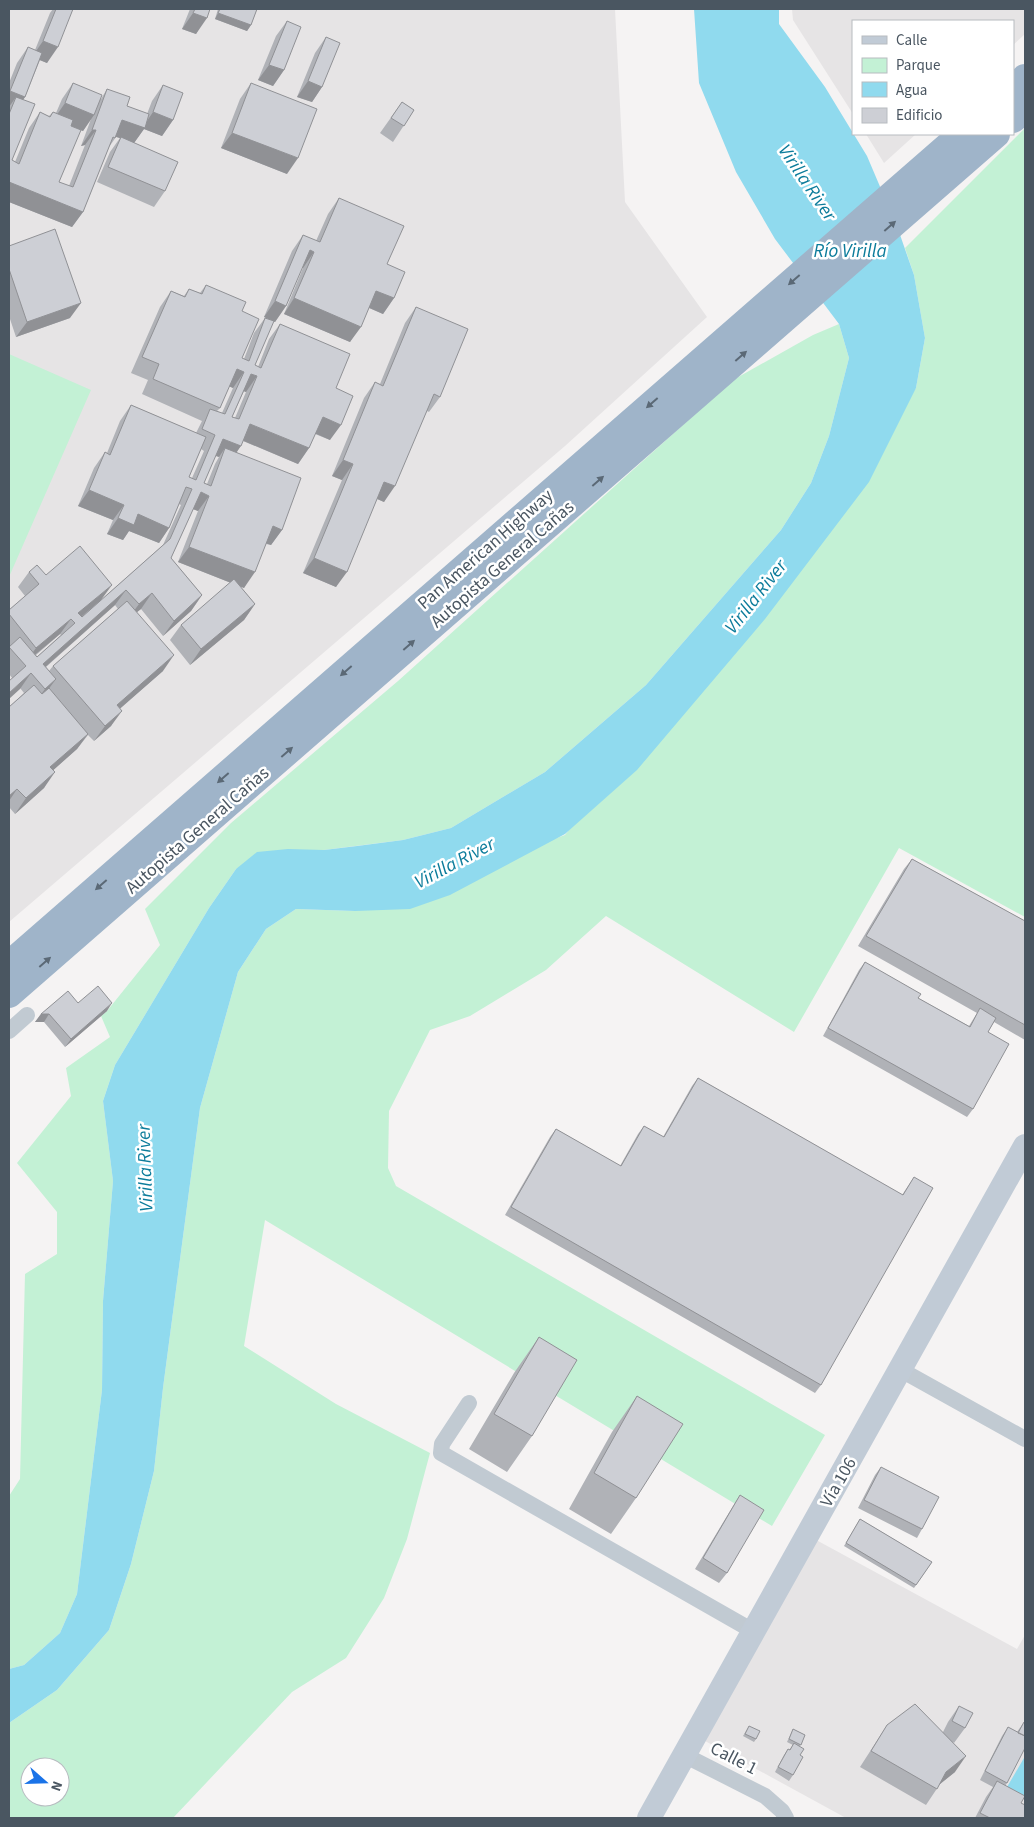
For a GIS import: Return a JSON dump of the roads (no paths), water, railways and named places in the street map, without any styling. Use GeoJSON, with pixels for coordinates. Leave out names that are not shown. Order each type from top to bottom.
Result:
{"type":"FeatureCollection","features":[{"type":"Feature","properties":{"kind":"highway"},"geometry":{"type":"LineString","coordinates":[[1014,88],[1025,78]]}},
{"type":"Feature","properties":{"kind":"highway"},"geometry":{"type":"LineString","coordinates":[[1014,118],[1025,108]]}},
{"type":"Feature","properties":{"kind":"highway","name":"Autopista General Cañas"},"geometry":{"type":"LineString","coordinates":[[9,994],[959,146],[993,135]]}},
{"type":"Feature","properties":{"kind":"highway","name":"Pan American Highway"},"geometry":{"type":"LineString","coordinates":[[9,966],[697,379]]}},
{"type":"Feature","properties":{"kind":"main road","name":"Vía 106"},"geometry":{"type":"LineString","coordinates":[[649,1818],[1025,1146]]}},
{"type":"Feature","properties":{"kind":"street"},"geometry":{"type":"LineString","coordinates":[[9,1031],[27,1015]]}},
{"type":"Feature","properties":{"kind":"street"},"geometry":{"type":"LineString","coordinates":[[901,1370],[1025,1439]]}},
{"type":"Feature","properties":{"kind":"street"},"geometry":{"type":"LineString","coordinates":[[469,1404],[442,1444],[442,1453],[753,1631]]}},
{"type":"Feature","properties":{"kind":"street","name":"Calle 1"},"geometry":{"type":"LineString","coordinates":[[684,1755],[765,1796],[779,1807],[786,1818]]}},
{"type":"Feature","properties":{"kind":"street","name":"Calle 1"},"geometry":{"type":"LineString","coordinates":[[765,1796],[773,1818]]}},
{"type":"Feature","properties":{"kind":"water","name":"Río Virilla"},"geometry":{"type":"Polygon","coordinates":[[[694,9],[779,9],[779,24],[825,87],[852,131],[852,135],[854,135],[867,156],[898,229],[914,275],[925,338],[916,388],[869,482],[765,619],[637,770],[565,834],[450,895],[410,909],[355,911],[296,909],[266,929],[238,972],[200,1108],[163,1388],[154,1471],[131,1564],[109,1630],[57,1690],[9,1723],[9,1669],[24,1665],[60,1633],[77,1594],[102,1390],[103,1301],[113,1181],[103,1101],[115,1065],[209,908],[236,869],[257,852],[288,849],[324,850],[357,846],[403,840],[451,828],[545,772],[646,685],[781,530],[811,483],[829,436],[849,358],[839,324],[775,239],[736,172],[699,83],[694,9]]]}},
{"type":"Feature","properties":{"kind":"water"},"geometry":{"type":"Polygon","coordinates":[[[1025,1759],[1025,1797],[1007,1787],[1025,1759]]]}},
{"type":"Feature","properties":{"kind":"water label","name":"Virilla River"},"geometry":{"type":"Point","coordinates":[808,182]}},
{"type":"Feature","properties":{"kind":"water label","name":"Virilla River"},"geometry":{"type":"Point","coordinates":[755,596]}},
{"type":"Feature","properties":{"kind":"water label","name":"Virilla River"},"geometry":{"type":"Point","coordinates":[454,862]}},
{"type":"Feature","properties":{"kind":"water label","name":"Virilla River"},"geometry":{"type":"Point","coordinates":[144,1168]}}]}
